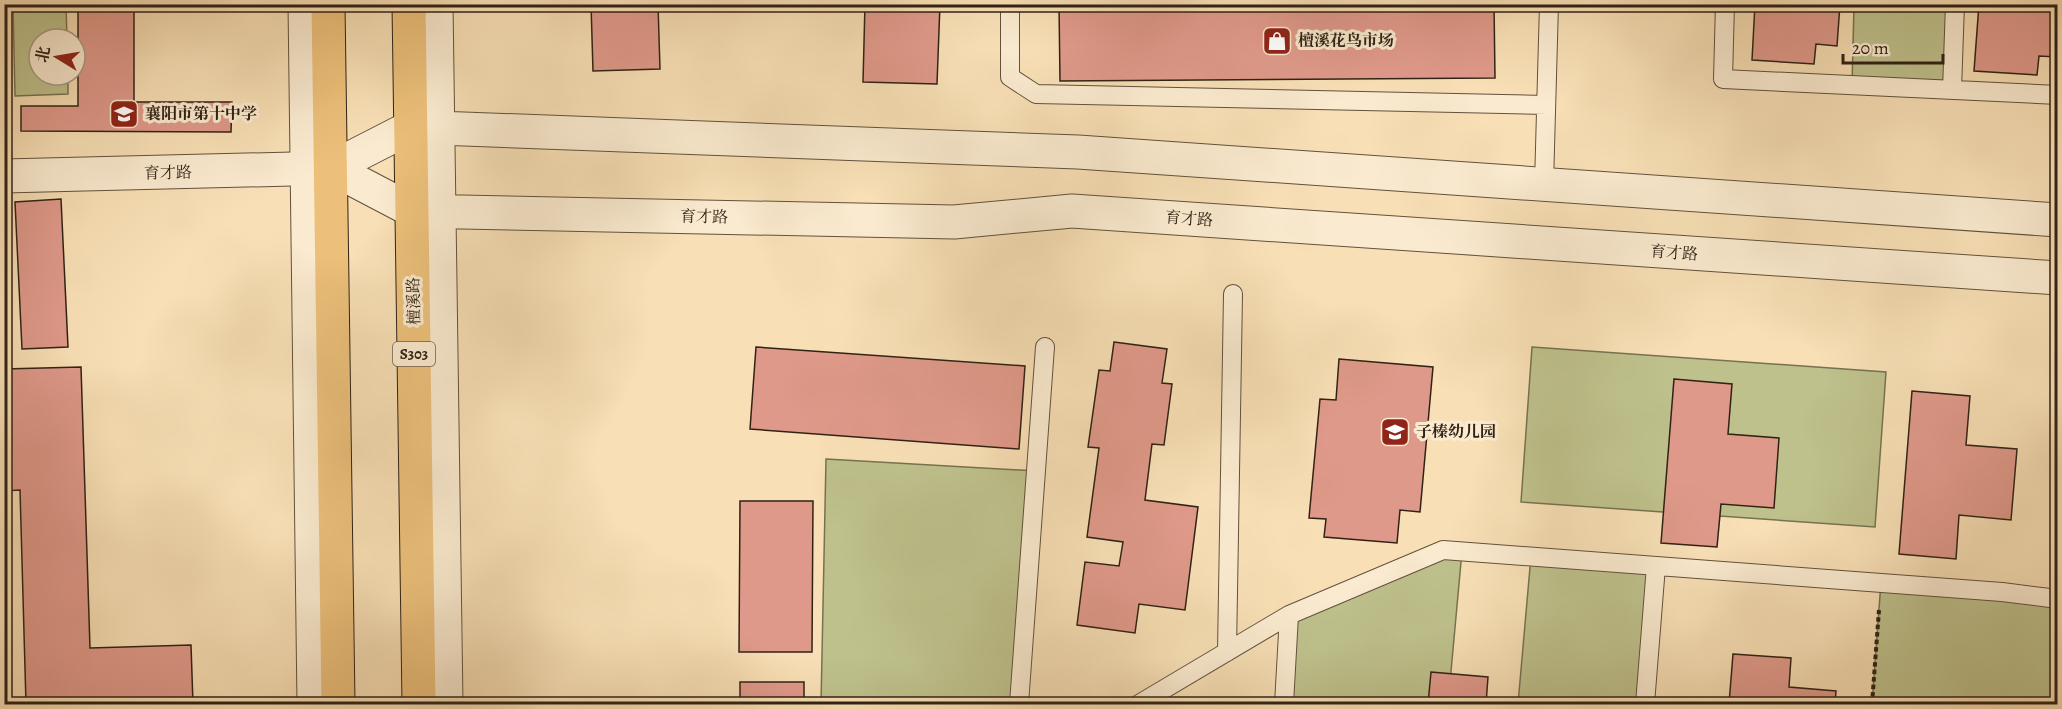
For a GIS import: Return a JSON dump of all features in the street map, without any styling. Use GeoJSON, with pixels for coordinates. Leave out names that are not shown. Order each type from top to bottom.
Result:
{"type":"FeatureCollection","features":[{"type":"Feature","properties":{"kind":"main road"},"geometry":{"type":"LineString","coordinates":[[328,4],[319,169],[338,705]]}},
{"type":"Feature","properties":{"kind":"main road","name":"檀溪路"},"geometry":{"type":"LineString","coordinates":[[410,4],[424,128],[419,705]]}},
{"type":"Feature","properties":{"kind":"street"},"geometry":{"type":"LineString","coordinates":[[305,4],[319,169],[314,705]]}},
{"type":"Feature","properties":{"kind":"street"},"geometry":{"type":"LineString","coordinates":[[424,128],[436,4]]}},
{"type":"Feature","properties":{"kind":"street","name":"育才路"},"geometry":{"type":"LineString","coordinates":[[4,176],[319,169],[424,128],[1078,152],[2058,220]]}},
{"type":"Feature","properties":{"kind":"street","name":"育才路"},"geometry":{"type":"LineString","coordinates":[[319,169],[425,211],[954,222],[1072,211],[2058,279]]}},
{"type":"Feature","properties":{"kind":"street"},"geometry":{"type":"LineString","coordinates":[[425,211],[446,705]]}},
{"type":"Feature","properties":{"kind":"lane"},"geometry":{"type":"LineString","coordinates":[[1010,4],[1010,77],[1036,94],[1546,105]]}},
{"type":"Feature","properties":{"kind":"lane"},"geometry":{"type":"LineString","coordinates":[[1544,184],[1549,4]]}},
{"type":"Feature","properties":{"kind":"lane"},"geometry":{"type":"LineString","coordinates":[[1725,4],[1723,80],[2058,95]]}},
{"type":"Feature","properties":{"kind":"lane"},"geometry":{"type":"LineString","coordinates":[[1952,90],[1955,4]]}},
{"type":"Feature","properties":{"kind":"lane"},"geometry":{"type":"LineString","coordinates":[[1227,652],[1233,294]]}},
{"type":"Feature","properties":{"kind":"lane"},"geometry":{"type":"LineString","coordinates":[[1019,705],[1045,347]]}},
{"type":"Feature","properties":{"kind":"lane"},"geometry":{"type":"LineString","coordinates":[[1139,705],[1289,615],[1443,550],[2002,591],[2058,599]]}},
{"type":"Feature","properties":{"kind":"lane"},"geometry":{"type":"LineString","coordinates":[[1646,705],[1656,566]]}},
{"type":"Feature","properties":{"kind":"lane"},"geometry":{"type":"LineString","coordinates":[[1284,705],[1289,615]]}},
{"type":"Feature","properties":{"kind":"path"},"geometry":{"type":"LineString","coordinates":[[1872,705],[1881,582]]}},
{"type":"Feature","properties":{"kind":"green space"},"geometry":{"type":"Polygon","coordinates":[[[13,5],[66,5],[67,27],[27,27],[27,87],[68,87],[68,94],[15,96],[13,5]]]}},
{"type":"Feature","properties":{"kind":"green space"},"geometry":{"type":"Polygon","coordinates":[[[1854,5],[1954,5],[1952,90],[1852,85],[1854,5]]]}},
{"type":"Feature","properties":{"kind":"green space"},"geometry":{"type":"Polygon","coordinates":[[[1532,347],[1886,372],[1875,527],[1521,502],[1532,347]]]}},
{"type":"Feature","properties":{"kind":"green space"},"geometry":{"type":"Polygon","coordinates":[[[826,459],[1036,471],[1019,704],[821,704],[826,459]]]}},
{"type":"Feature","properties":{"kind":"green space"},"geometry":{"type":"Polygon","coordinates":[[[1462,551],[1448,704],[1285,704],[1289,615],[1462,551]]]}},
{"type":"Feature","properties":{"kind":"green space"},"geometry":{"type":"Polygon","coordinates":[[[1531,556],[1656,566],[1645,704],[1518,704],[1531,556]]]}},
{"type":"Feature","properties":{"kind":"green space"},"geometry":{"type":"Polygon","coordinates":[[[1881,582],[2057,599],[2057,704],[1872,704],[1881,582]]]}},
{"type":"Feature","properties":{"kind":"building"},"geometry":{"type":"Polygon","coordinates":[[[78,4],[134,4],[134,102],[232,102],[231,132],[21,131],[21,106],[78,106],[78,87],[87,87],[87,27],[78,27],[78,4]]]}},
{"type":"Feature","properties":{"kind":"building"},"geometry":{"type":"Polygon","coordinates":[[[591,4],[658,4],[660,69],[593,71],[591,4]]]}},
{"type":"Feature","properties":{"kind":"building"},"geometry":{"type":"Polygon","coordinates":[[[865,4],[940,4],[937,84],[863,82],[865,4]]]}},
{"type":"Feature","properties":{"kind":"building","name":"檀溪花鸟市场"},"geometry":{"type":"Polygon","coordinates":[[[1059,4],[1494,4],[1495,78],[1060,81],[1059,4]]]}},
{"type":"Feature","properties":{"kind":"building"},"geometry":{"type":"Polygon","coordinates":[[[1755,4],[1840,4],[1837,46],[1816,44],[1814,64],[1752,60],[1755,4]]]}},
{"type":"Feature","properties":{"kind":"building"},"geometry":{"type":"Polygon","coordinates":[[[1979,4],[2058,4],[2058,57],[2039,56],[2037,75],[1974,71],[1979,4]]]}},
{"type":"Feature","properties":{"kind":"building"},"geometry":{"type":"Polygon","coordinates":[[[61,199],[68,347],[22,349],[15,202],[61,199]]]}},
{"type":"Feature","properties":{"kind":"building"},"geometry":{"type":"Polygon","coordinates":[[[1114,342],[1167,349],[1162,383],[1172,384],[1164,445],[1152,444],[1145,500],[1198,507],[1185,610],[1139,604],[1135,633],[1077,625],[1085,562],[1119,566],[1123,542],[1087,537],[1099,448],[1088,447],[1099,370],[1110,371],[1114,342]]]}},
{"type":"Feature","properties":{"kind":"building"},"geometry":{"type":"Polygon","coordinates":[[[756,347],[1025,366],[1019,449],[750,429],[756,347]]]}},
{"type":"Feature","properties":{"kind":"building"},"geometry":{"type":"Polygon","coordinates":[[[1339,359],[1433,367],[1420,512],[1400,510],[1397,543],[1324,537],[1326,519],[1309,518],[1320,399],[1336,400],[1339,359]]]}},
{"type":"Feature","properties":{"kind":"building"},"geometry":{"type":"Polygon","coordinates":[[[81,367],[90,648],[191,645],[193,704],[26,704],[20,490],[4,491],[4,369],[81,367]]]}},
{"type":"Feature","properties":{"kind":"building"},"geometry":{"type":"Polygon","coordinates":[[[1674,379],[1732,384],[1728,434],[1779,438],[1774,508],[1721,504],[1717,547],[1661,543],[1674,379]]]}},
{"type":"Feature","properties":{"kind":"building"},"geometry":{"type":"Polygon","coordinates":[[[1912,391],[1970,396],[1966,445],[2017,449],[2011,520],[1959,515],[1956,559],[1899,554],[1912,391]]]}},
{"type":"Feature","properties":{"kind":"building"},"geometry":{"type":"Polygon","coordinates":[[[740,501],[813,501],[812,652],[739,652],[740,501]]]}},
{"type":"Feature","properties":{"kind":"building"},"geometry":{"type":"Polygon","coordinates":[[[1733,654],[1791,658],[1789,687],[1836,691],[1835,704],[1729,704],[1733,654]]]}},
{"type":"Feature","properties":{"kind":"building"},"geometry":{"type":"Polygon","coordinates":[[[1431,672],[1488,677],[1486,704],[1428,704],[1431,672]]]}},
{"type":"Feature","properties":{"kind":"building"},"geometry":{"type":"Polygon","coordinates":[[[740,682],[804,682],[804,704],[740,704],[740,682]]]}},
{"type":"Feature","properties":{"kind":"place","name":"檀溪花鸟市场"},"geometry":{"type":"Point","coordinates":[1277,41]}},
{"type":"Feature","properties":{"kind":"place","name":"襄阳市第十中学"},"geometry":{"type":"Point","coordinates":[124,114]}},
{"type":"Feature","properties":{"kind":"place","name":"子榛幼儿园"},"geometry":{"type":"Point","coordinates":[1395,432]}}]}
